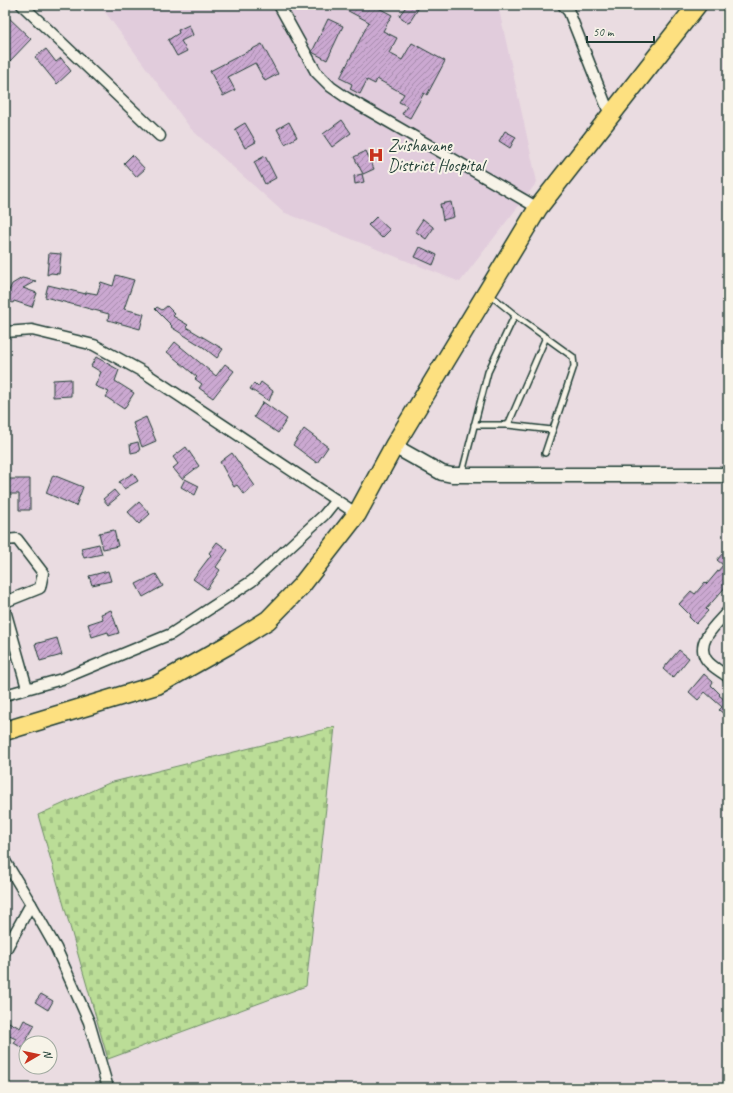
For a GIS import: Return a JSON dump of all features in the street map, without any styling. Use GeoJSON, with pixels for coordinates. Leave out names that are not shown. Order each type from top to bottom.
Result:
{"type":"FeatureCollection","features":[{"type":"Feature","properties":{"kind":"highway"},"geometry":{"type":"LineString","coordinates":[[5,731],[156,685],[228,646],[268,620],[301,586],[357,514],[394,446],[538,208],[697,5]]}},
{"type":"Feature","properties":{"kind":"street"},"geometry":{"type":"LineString","coordinates":[[22,5],[160,136]]}},
{"type":"Feature","properties":{"kind":"street"},"geometry":{"type":"LineString","coordinates":[[279,5],[316,72],[331,86],[354,102],[538,208]]}},
{"type":"Feature","properties":{"kind":"street"},"geometry":{"type":"LineString","coordinates":[[563,5],[569,12],[610,115]]}},
{"type":"Feature","properties":{"kind":"street"},"geometry":{"type":"LineString","coordinates":[[5,332],[32,330],[94,345],[145,373],[357,514]]}},
{"type":"Feature","properties":{"kind":"street"},"geometry":{"type":"LineString","coordinates":[[394,446],[442,473],[462,475],[728,475]]}},
{"type":"Feature","properties":{"kind":"street"},"geometry":{"type":"LineString","coordinates":[[5,695],[62,679],[171,634],[252,581],[324,515],[336,500]]}},
{"type":"Feature","properties":{"kind":"street"},"geometry":{"type":"LineString","coordinates":[[5,540],[17,540],[43,573],[40,588],[5,602]]}},
{"type":"Feature","properties":{"kind":"street"},"geometry":{"type":"LineString","coordinates":[[5,610],[27,688]]}},
{"type":"Feature","properties":{"kind":"street"},"geometry":{"type":"LineString","coordinates":[[728,611],[703,641],[702,648],[706,660],[728,677]]}},
{"type":"Feature","properties":{"kind":"street"},"geometry":{"type":"LineString","coordinates":[[5,861],[56,948],[89,1022],[108,1088]]}},
{"type":"Feature","properties":{"kind":"street"},"geometry":{"type":"LineString","coordinates":[[5,951],[31,904]]}},
{"type":"Feature","properties":{"kind":"lane"},"geometry":{"type":"LineString","coordinates":[[487,292],[515,315],[573,357],[574,366],[545,453]]}},
{"type":"Feature","properties":{"kind":"lane"},"geometry":{"type":"LineString","coordinates":[[462,475],[488,372],[515,315]]}},
{"type":"Feature","properties":{"kind":"lane"},"geometry":{"type":"LineString","coordinates":[[508,425],[546,337]]}},
{"type":"Feature","properties":{"kind":"lane"},"geometry":{"type":"LineString","coordinates":[[474,425],[508,425],[552,430]]}},
{"type":"Feature","properties":{"kind":"shaded area","name":"Zvishavane District Hospital"},"geometry":{"type":"Polygon","coordinates":[[[100,5],[498,5],[537,182],[460,282],[283,212],[191,129],[100,5]]]}},
{"type":"Feature","properties":{"kind":"green space"},"geometry":{"type":"Polygon","coordinates":[[[335,727],[306,986],[108,1059],[38,815],[109,783],[335,727]]]}},
{"type":"Feature","properties":{"kind":"building"},"geometry":{"type":"Polygon","coordinates":[[[337,5],[373,5],[392,15],[383,31],[397,38],[389,53],[402,60],[412,43],[445,61],[427,95],[424,93],[410,118],[402,114],[407,106],[399,102],[404,94],[377,79],[375,84],[367,80],[360,94],[350,89],[352,84],[340,78],[369,22],[337,5]]]}},
{"type":"Feature","properties":{"kind":"building"},"geometry":{"type":"Polygon","coordinates":[[[407,5],[411,5],[418,9],[409,23],[399,16],[407,5]]]}},
{"type":"Feature","properties":{"kind":"building"},"geometry":{"type":"Polygon","coordinates":[[[5,14],[31,39],[10,61],[5,56],[5,14]]]}},
{"type":"Feature","properties":{"kind":"building"},"geometry":{"type":"Polygon","coordinates":[[[328,19],[343,26],[327,60],[312,52],[328,19]]]}},
{"type":"Feature","properties":{"kind":"building"},"geometry":{"type":"Polygon","coordinates":[[[189,25],[193,35],[181,41],[187,51],[177,56],[168,40],[179,33],[178,30],[189,25]]]}},
{"type":"Feature","properties":{"kind":"building"},"geometry":{"type":"Polygon","coordinates":[[[262,44],[278,74],[265,81],[255,63],[228,77],[235,90],[223,96],[210,71],[262,44]]]}},
{"type":"Feature","properties":{"kind":"building"},"geometry":{"type":"Polygon","coordinates":[[[46,49],[56,62],[61,58],[71,71],[57,84],[35,57],[46,49]]]}},
{"type":"Feature","properties":{"kind":"building"},"geometry":{"type":"Polygon","coordinates":[[[342,120],[351,133],[332,147],[323,134],[342,120]]]}},
{"type":"Feature","properties":{"kind":"building"},"geometry":{"type":"Polygon","coordinates":[[[289,122],[297,137],[285,144],[277,129],[289,122]]]}},
{"type":"Feature","properties":{"kind":"building"},"geometry":{"type":"Polygon","coordinates":[[[245,123],[256,142],[245,148],[235,129],[245,123]]]}},
{"type":"Feature","properties":{"kind":"building"},"geometry":{"type":"Polygon","coordinates":[[[505,131],[516,137],[510,148],[499,141],[505,131]]]}},
{"type":"Feature","properties":{"kind":"building"},"geometry":{"type":"Polygon","coordinates":[[[366,151],[374,169],[363,174],[354,157],[366,151]]]}},
{"type":"Feature","properties":{"kind":"building"},"geometry":{"type":"Polygon","coordinates":[[[132,155],[145,169],[136,177],[124,163],[132,155]]]}},
{"type":"Feature","properties":{"kind":"building"},"geometry":{"type":"Polygon","coordinates":[[[265,156],[276,178],[265,184],[254,162],[265,156]]]}},
{"type":"Feature","properties":{"kind":"building"},"geometry":{"type":"Polygon","coordinates":[[[362,174],[364,182],[355,184],[354,176],[362,174]]]}},
{"type":"Feature","properties":{"kind":"building"},"geometry":{"type":"Polygon","coordinates":[[[451,202],[454,217],[443,220],[440,204],[451,202]]]}},
{"type":"Feature","properties":{"kind":"building"},"geometry":{"type":"Polygon","coordinates":[[[376,217],[390,230],[382,238],[368,225],[376,217]]]}},
{"type":"Feature","properties":{"kind":"building"},"geometry":{"type":"Polygon","coordinates":[[[423,219],[433,227],[426,239],[415,231],[423,219]]]}},
{"type":"Feature","properties":{"kind":"building"},"geometry":{"type":"Polygon","coordinates":[[[420,247],[437,255],[433,265],[415,257],[420,247]]]}},
{"type":"Feature","properties":{"kind":"building"},"geometry":{"type":"Polygon","coordinates":[[[49,253],[61,254],[59,274],[51,273],[47,275],[49,253]]]}},
{"type":"Feature","properties":{"kind":"building"},"geometry":{"type":"Polygon","coordinates":[[[116,275],[134,280],[124,309],[144,314],[140,329],[108,320],[109,314],[45,297],[48,285],[86,294],[86,292],[97,294],[101,282],[113,286],[116,275]]]}},
{"type":"Feature","properties":{"kind":"building"},"geometry":{"type":"Polygon","coordinates":[[[22,278],[36,281],[23,288],[37,293],[32,307],[14,301],[13,303],[5,299],[12,284],[22,278]]]}},
{"type":"Feature","properties":{"kind":"building"},"geometry":{"type":"Polygon","coordinates":[[[167,306],[175,314],[173,316],[188,325],[186,327],[223,349],[217,358],[203,347],[171,327],[172,326],[155,309],[157,307],[162,310],[167,306]]]}},
{"type":"Feature","properties":{"kind":"building"},"geometry":{"type":"Polygon","coordinates":[[[175,342],[216,376],[225,364],[234,371],[213,398],[199,388],[202,384],[195,379],[197,377],[167,352],[175,342]]]}},
{"type":"Feature","properties":{"kind":"building"},"geometry":{"type":"Polygon","coordinates":[[[96,357],[119,370],[115,381],[134,393],[124,409],[106,397],[109,392],[95,386],[101,372],[91,366],[96,357]]]}},
{"type":"Feature","properties":{"kind":"building"},"geometry":{"type":"Polygon","coordinates":[[[71,379],[71,396],[53,397],[53,380],[71,379]]]}},
{"type":"Feature","properties":{"kind":"building"},"geometry":{"type":"Polygon","coordinates":[[[261,382],[273,391],[269,401],[250,389],[254,383],[258,387],[261,382]]]}},
{"type":"Feature","properties":{"kind":"building"},"geometry":{"type":"Polygon","coordinates":[[[263,402],[287,419],[278,433],[254,417],[263,402]]]}},
{"type":"Feature","properties":{"kind":"building"},"geometry":{"type":"Polygon","coordinates":[[[146,417],[156,441],[142,447],[133,423],[146,417]]]}},
{"type":"Feature","properties":{"kind":"building"},"geometry":{"type":"Polygon","coordinates":[[[304,429],[328,447],[317,463],[293,445],[304,429]]]}},
{"type":"Feature","properties":{"kind":"building"},"geometry":{"type":"Polygon","coordinates":[[[138,442],[140,451],[131,453],[130,444],[138,442]]]}},
{"type":"Feature","properties":{"kind":"building"},"geometry":{"type":"Polygon","coordinates":[[[186,447],[199,466],[182,479],[173,468],[178,464],[173,457],[186,447]]]}},
{"type":"Feature","properties":{"kind":"building"},"geometry":{"type":"Polygon","coordinates":[[[232,453],[255,486],[244,494],[237,485],[234,487],[220,462],[232,453]]]}},
{"type":"Feature","properties":{"kind":"building"},"geometry":{"type":"Polygon","coordinates":[[[133,473],[138,481],[124,489],[119,482],[133,473]]]}},
{"type":"Feature","properties":{"kind":"building"},"geometry":{"type":"Polygon","coordinates":[[[53,475],[83,487],[76,506],[46,493],[53,475]]]}},
{"type":"Feature","properties":{"kind":"building"},"geometry":{"type":"Polygon","coordinates":[[[5,479],[30,479],[30,510],[19,510],[19,494],[5,494],[5,479]]]}},
{"type":"Feature","properties":{"kind":"building"},"geometry":{"type":"Polygon","coordinates":[[[185,479],[199,486],[195,495],[181,487],[185,479]]]}},
{"type":"Feature","properties":{"kind":"building"},"geometry":{"type":"Polygon","coordinates":[[[114,490],[119,496],[108,505],[103,499],[114,490]]]}},
{"type":"Feature","properties":{"kind":"building"},"geometry":{"type":"Polygon","coordinates":[[[139,502],[150,514],[139,524],[128,512],[139,502]]]}},
{"type":"Feature","properties":{"kind":"building"},"geometry":{"type":"Polygon","coordinates":[[[114,530],[118,546],[103,549],[99,533],[114,530]]]}},
{"type":"Feature","properties":{"kind":"building"},"geometry":{"type":"Polygon","coordinates":[[[217,542],[228,550],[216,567],[220,570],[207,589],[193,579],[211,555],[209,553],[217,542]]]}},
{"type":"Feature","properties":{"kind":"building"},"geometry":{"type":"Polygon","coordinates":[[[99,544],[102,554],[84,558],[81,548],[99,544]]]}},
{"type":"Feature","properties":{"kind":"building"},"geometry":{"type":"Polygon","coordinates":[[[728,547],[728,584],[706,609],[708,611],[696,624],[689,617],[690,615],[679,604],[691,591],[695,594],[705,582],[707,584],[723,565],[717,560],[728,547]]]}},
{"type":"Feature","properties":{"kind":"building"},"geometry":{"type":"Polygon","coordinates":[[[108,571],[111,581],[92,585],[89,576],[108,571]]]}},
{"type":"Feature","properties":{"kind":"building"},"geometry":{"type":"Polygon","coordinates":[[[156,574],[163,586],[143,597],[136,584],[156,574]]]}},
{"type":"Feature","properties":{"kind":"building"},"geometry":{"type":"Polygon","coordinates":[[[111,610],[119,633],[109,636],[108,632],[92,637],[88,624],[103,619],[101,614],[111,610]]]}},
{"type":"Feature","properties":{"kind":"building"},"geometry":{"type":"Polygon","coordinates":[[[57,638],[62,655],[40,661],[35,644],[57,638]]]}},
{"type":"Feature","properties":{"kind":"building"},"geometry":{"type":"Polygon","coordinates":[[[679,650],[689,658],[673,678],[663,669],[679,650]]]}},
{"type":"Feature","properties":{"kind":"building"},"geometry":{"type":"Polygon","coordinates":[[[704,674],[713,682],[711,685],[720,694],[719,695],[727,702],[728,700],[728,712],[724,714],[719,710],[722,707],[705,692],[698,700],[689,692],[704,674]]]}},
{"type":"Feature","properties":{"kind":"building"},"geometry":{"type":"Polygon","coordinates":[[[41,994],[53,1001],[48,1010],[35,1002],[41,994]]]}},
{"type":"Feature","properties":{"kind":"building"},"geometry":{"type":"Polygon","coordinates":[[[5,1020],[20,1028],[24,1020],[35,1025],[29,1035],[18,1035],[18,1046],[14,1043],[16,1039],[5,1034],[5,1020]]]}},
{"type":"Feature","properties":{"kind":"place","name":"Zvishavane District Hospital"},"geometry":{"type":"Point","coordinates":[376,155]}}]}
